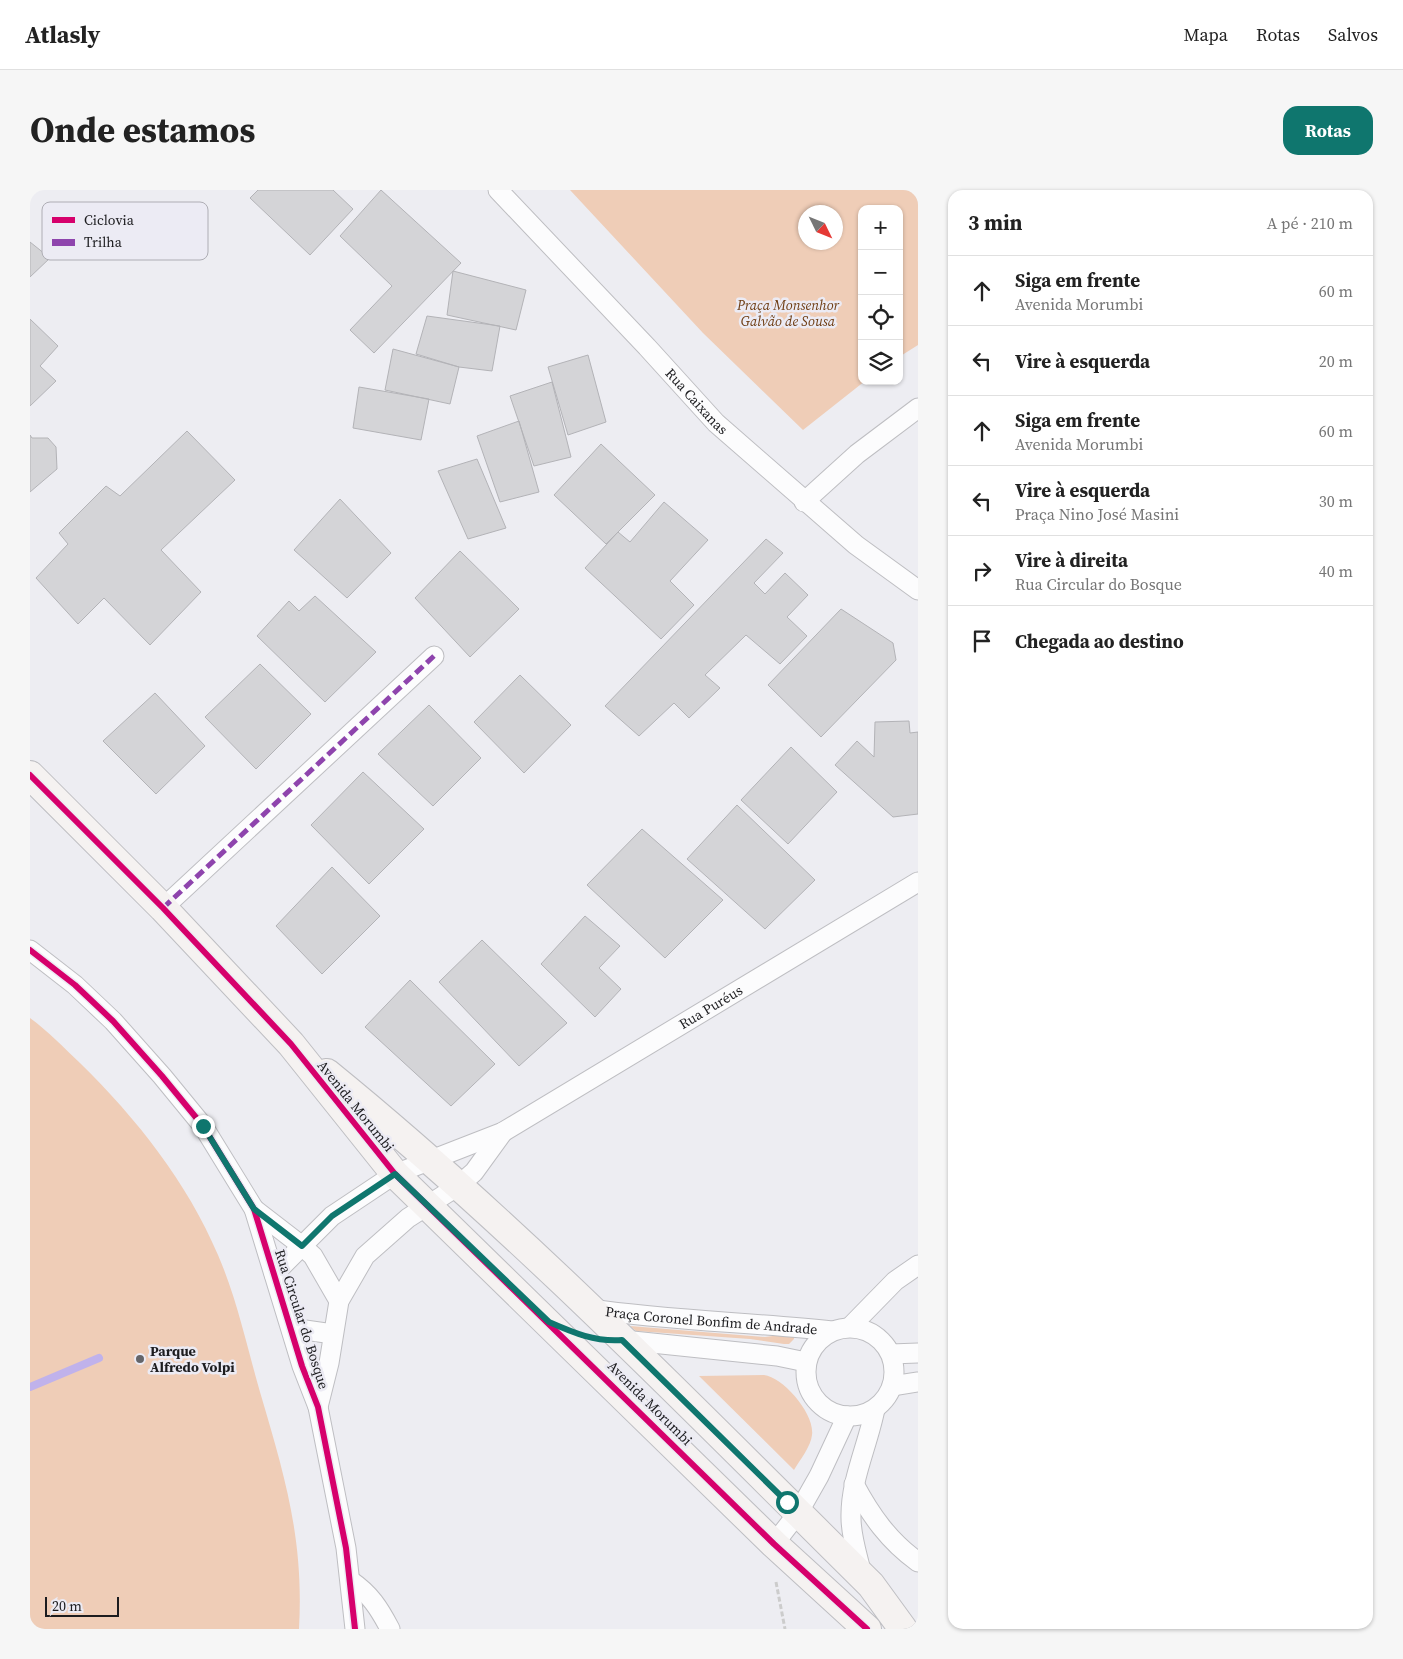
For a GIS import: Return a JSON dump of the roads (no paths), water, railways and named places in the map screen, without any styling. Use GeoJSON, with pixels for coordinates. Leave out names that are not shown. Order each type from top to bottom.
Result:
{"type":"FeatureCollection","features":[{"type":"Feature","properties":{"kind":"main road","name":"Avenida Morumbi"},"geometry":{"type":"LineString","coordinates":[[30,775],[164,908],[291,1044],[395,1174],[549,1322],[774,1544],[867,1629]]}},
{"type":"Feature","properties":{"kind":"main road","name":"Avenida Morumbi"},"geometry":{"type":"LineString","coordinates":[[291,1044],[391,1125],[591,1309],[877,1592],[903,1629]]}},
{"type":"Feature","properties":{"kind":"main road"},"geometry":{"type":"LineString","coordinates":[[549,1322],[578,1335],[596,1340],[622,1340]]}},
{"type":"Feature","properties":{"kind":"street","name":"Rua Caixanas"},"geometry":{"type":"LineString","coordinates":[[498,190],[647,346],[716,423],[804,502],[856,545],[918,590]]}},
{"type":"Feature","properties":{"kind":"street"},"geometry":{"type":"LineString","coordinates":[[804,502],[857,454],[918,408]]}},
{"type":"Feature","properties":{"kind":"street"},"geometry":{"type":"LineString","coordinates":[[164,908],[434,656]]}},
{"type":"Feature","properties":{"kind":"street","name":"Rua Puréus"},"geometry":{"type":"LineString","coordinates":[[302,1246],[332,1216],[395,1174],[428,1159],[503,1132],[918,882]]}},
{"type":"Feature","properties":{"kind":"street","name":"Rua Circular do Bosque"},"geometry":{"type":"LineString","coordinates":[[30,950],[75,985],[113,1022],[162,1076],[203,1126],[254,1209],[290,1328],[318,1408],[346,1548],[355,1629]]}},
{"type":"Feature","properties":{"kind":"street","name":"Rua Puréus"},"geometry":{"type":"LineString","coordinates":[[340,1301],[365,1256],[408,1218],[458,1186],[474,1172],[503,1132]]}},
{"type":"Feature","properties":{"kind":"street","name":"Rua Circular do Bosque"},"geometry":{"type":"LineString","coordinates":[[254,1209],[313,1256],[340,1301],[318,1408]]}},
{"type":"Feature","properties":{"kind":"street","name":"Rua Circular do Bosque"},"geometry":{"type":"LineString","coordinates":[[274,1274],[302,1246]]}},
{"type":"Feature","properties":{"kind":"street"},"geometry":{"type":"LineString","coordinates":[[841,1329],[863,1329],[875,1334],[892,1354],[895,1370],[892,1386],[886,1399],[875,1409],[862,1415],[847,1416],[826,1408],[810,1392],[806,1377],[806,1362],[816,1344],[841,1329],[895,1282],[918,1265]]}},
{"type":"Feature","properties":{"kind":"street","name":"Praça Coronel Bonfim de Andrade"},"geometry":{"type":"LineString","coordinates":[[591,1309],[621,1314],[841,1329]]}},
{"type":"Feature","properties":{"kind":"street","name":"Rua Circular do Bosque"},"geometry":{"type":"LineString","coordinates":[[290,1328],[333,1334]]}},
{"type":"Feature","properties":{"kind":"street","name":"Praça Coronel Bonfim de Andrade"},"geometry":{"type":"LineString","coordinates":[[622,1340],[777,1356],[806,1362]]}},
{"type":"Feature","properties":{"kind":"street"},"geometry":{"type":"LineString","coordinates":[[892,1354],[918,1354]]}},
{"type":"Feature","properties":{"kind":"street"},"geometry":{"type":"LineString","coordinates":[[892,1386],[918,1382]]}},
{"type":"Feature","properties":{"kind":"street"},"geometry":{"type":"LineString","coordinates":[[862,1577],[851,1518],[854,1484],[870,1433],[875,1409]]}},
{"type":"Feature","properties":{"kind":"street"},"geometry":{"type":"LineString","coordinates":[[774,1544],[798,1513],[819,1476],[847,1416]]}},
{"type":"Feature","properties":{"kind":"street"},"geometry":{"type":"LineString","coordinates":[[854,1484],[879,1526],[898,1548],[918,1562]]}},
{"type":"Feature","properties":{"kind":"street"},"geometry":{"type":"LineString","coordinates":[[351,1581],[367,1592],[378,1606],[390,1629]]}},
{"type":"Feature","properties":{"kind":"waterway"},"geometry":{"type":"LineString","coordinates":[[30,1387],[99,1358]]}},
{"type":"Feature","properties":{"kind":"place","name":"Parque Alfredo Volpi"},"geometry":{"type":"Point","coordinates":[140,1359]}},
{"type":"Feature","properties":{"kind":"park label","name":"Praça Monsenhor Galvão de Sousa"},"geometry":{"type":"Point","coordinates":[788,314]}}]}
